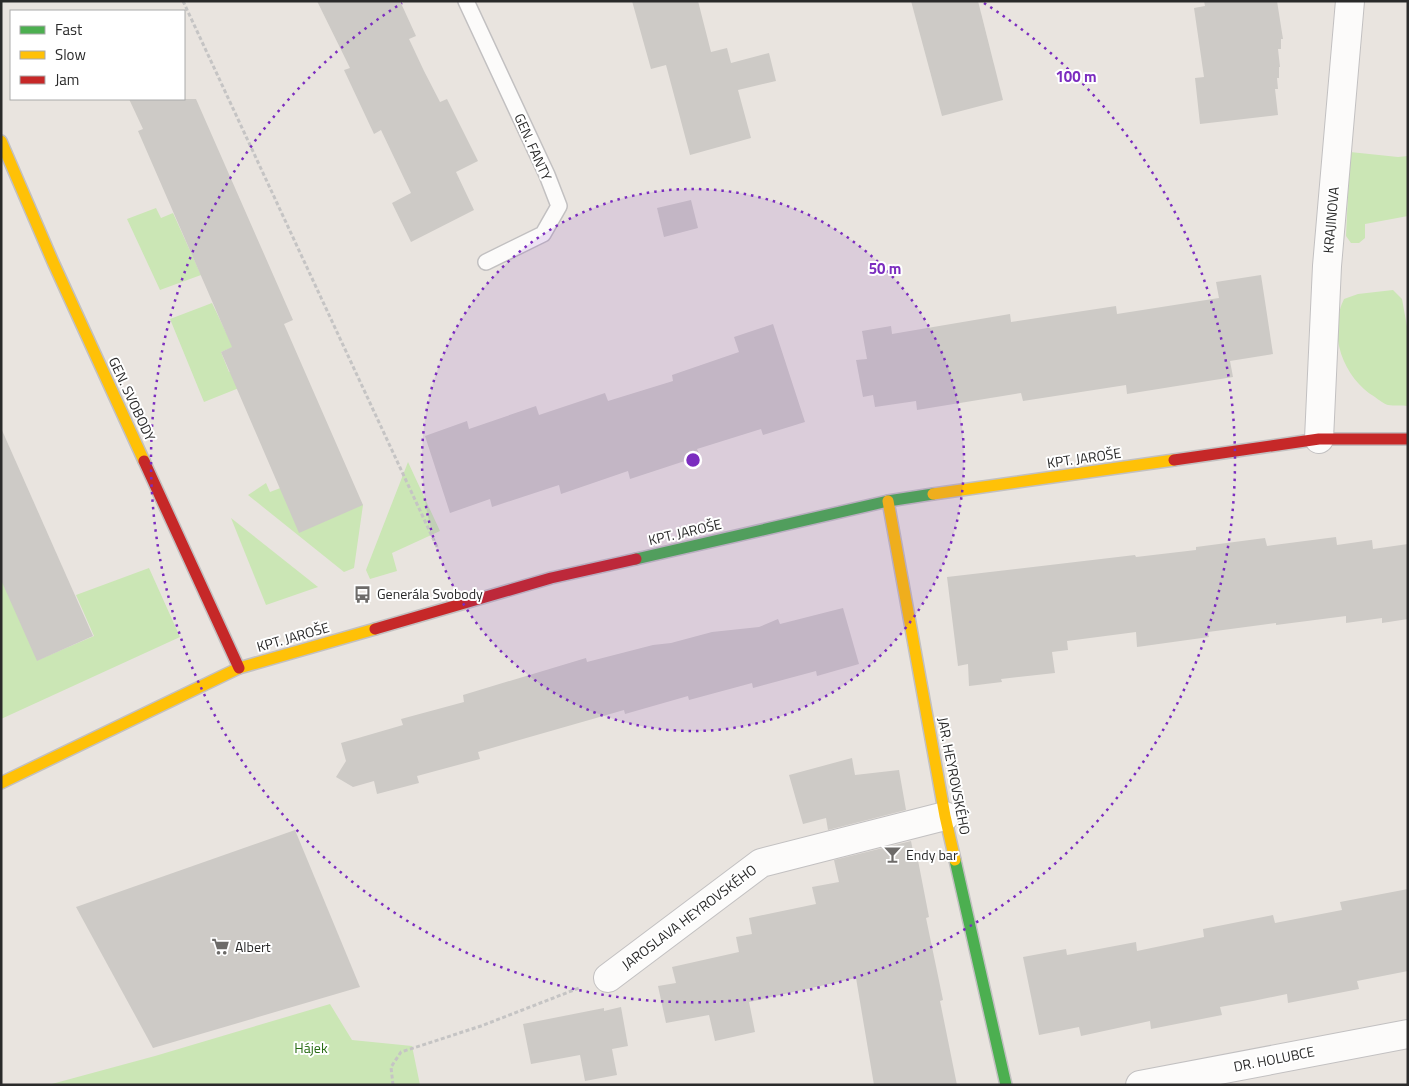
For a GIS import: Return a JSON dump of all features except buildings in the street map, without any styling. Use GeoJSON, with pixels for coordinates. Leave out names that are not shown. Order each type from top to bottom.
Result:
{"type":"FeatureCollection","features":[{"type":"Feature","properties":{"kind":"street","name":"KRAJINOVA"},"geometry":{"type":"LineString","coordinates":[[1319,439],[1327,266],[1350,1]]}},
{"type":"Feature","properties":{"kind":"street","name":"GEN. SVOBODY"},"geometry":{"type":"LineString","coordinates":[[1,141],[53,262],[239,668]]}},
{"type":"Feature","properties":{"kind":"street","name":"KPT. JAROŠE"},"geometry":{"type":"LineString","coordinates":[[1,783],[239,668],[552,578],[888,501],[1319,439],[1408,438]]}},
{"type":"Feature","properties":{"kind":"street","name":"JAR. HEYROVSKÉHO"},"geometry":{"type":"LineString","coordinates":[[888,501],[945,816],[1006,1085]]}},
{"type":"Feature","properties":{"kind":"street","name":"JAROSLAVA HEYROVSKÉHO"},"geometry":{"type":"LineString","coordinates":[[608,978],[761,863],[945,816]]}},
{"type":"Feature","properties":{"kind":"street","name":"DR. HOLUBCE"},"geometry":{"type":"LineString","coordinates":[[1140,1085],[1408,1034]]}},
{"type":"Feature","properties":{"kind":"lane","name":"GEN. FANTY"},"geometry":{"type":"LineString","coordinates":[[466,1],[547,175],[559,206],[543,234],[486,262]]}},
{"type":"Feature","properties":{"kind":"path"},"geometry":{"type":"LineString","coordinates":[[183,1],[437,547]]}},
{"type":"Feature","properties":{"kind":"path"},"geometry":{"type":"LineString","coordinates":[[393,1085],[391,1067],[401,1052],[480,1026],[608,978]]}},
{"type":"Feature","properties":{"kind":"green space"},"geometry":{"type":"Polygon","coordinates":[[[1350,152],[1398,157],[1408,156],[1408,216],[1365,224],[1365,238],[1359,243],[1351,243],[1346,236],[1350,152]]]}},
{"type":"Feature","properties":{"kind":"green space"},"geometry":{"type":"Polygon","coordinates":[[[156,208],[161,218],[173,213],[201,275],[160,290],[127,219],[156,208]]]}},
{"type":"Feature","properties":{"kind":"green space"},"geometry":{"type":"Polygon","coordinates":[[[1393,290],[1402,299],[1408,332],[1408,406],[1386,404],[1364,389],[1347,367],[1341,354],[1338,340],[1339,312],[1344,299],[1358,294],[1393,290]]]}},
{"type":"Feature","properties":{"kind":"green space"},"geometry":{"type":"Polygon","coordinates":[[[212,303],[233,347],[221,352],[229,372],[237,369],[244,386],[204,402],[170,319],[212,303]]]}},
{"type":"Feature","properties":{"kind":"green space"},"geometry":{"type":"Polygon","coordinates":[[[408,462],[440,531],[392,553],[397,571],[370,579],[366,570],[408,462]]]}},
{"type":"Feature","properties":{"kind":"green space"},"geometry":{"type":"Polygon","coordinates":[[[266,483],[270,492],[283,487],[363,505],[354,568],[344,572],[248,495],[266,483]]]}},
{"type":"Feature","properties":{"kind":"green space"},"geometry":{"type":"Polygon","coordinates":[[[231,518],[318,587],[266,605],[231,518]]]}},
{"type":"Feature","properties":{"kind":"green space"},"geometry":{"type":"Polygon","coordinates":[[[149,568],[180,637],[1,719],[1,576],[38,660],[94,636],[76,595],[149,568]]]}},
{"type":"Feature","properties":{"kind":"green space","name":"Hájek"},"geometry":{"type":"Polygon","coordinates":[[[330,1004],[352,1040],[412,1046],[420,1085],[48,1085],[155,1056],[330,1004]]]}},
{"type":"Feature","properties":{"kind":"traffic: fast"},"geometry":{"type":"LineString","coordinates":[[636,559],[888,501],[933,494]]}},
{"type":"Feature","properties":{"kind":"traffic: fast"},"geometry":{"type":"LineString","coordinates":[[955,860],[1006,1085]]}},
{"type":"Feature","properties":{"kind":"traffic: slow"},"geometry":{"type":"LineString","coordinates":[[1,141],[53,262],[144,461]]}},
{"type":"Feature","properties":{"kind":"traffic: slow"},"geometry":{"type":"LineString","coordinates":[[933,494],[1174,460]]}},
{"type":"Feature","properties":{"kind":"traffic: slow"},"geometry":{"type":"LineString","coordinates":[[888,501],[945,816],[955,860]]}},
{"type":"Feature","properties":{"kind":"traffic: slow"},"geometry":{"type":"LineString","coordinates":[[1,783],[239,668],[375,629]]}},
{"type":"Feature","properties":{"kind":"traffic: jam"},"geometry":{"type":"LineString","coordinates":[[1174,460],[1319,439],[1408,439]]}},
{"type":"Feature","properties":{"kind":"traffic: jam"},"geometry":{"type":"LineString","coordinates":[[144,461],[239,668]]}},
{"type":"Feature","properties":{"kind":"traffic: jam"},"geometry":{"type":"LineString","coordinates":[[375,629],[551,578],[636,559]]}},
{"type":"Feature","properties":{"kind":"place","name":"Generála Svobody"},"geometry":{"type":"Point","coordinates":[363,594]}},
{"type":"Feature","properties":{"kind":"place","name":"Endy bar"},"geometry":{"type":"Point","coordinates":[892,855]}},
{"type":"Feature","properties":{"kind":"place","name":"Albert"},"geometry":{"type":"Point","coordinates":[221,947]}}]}
